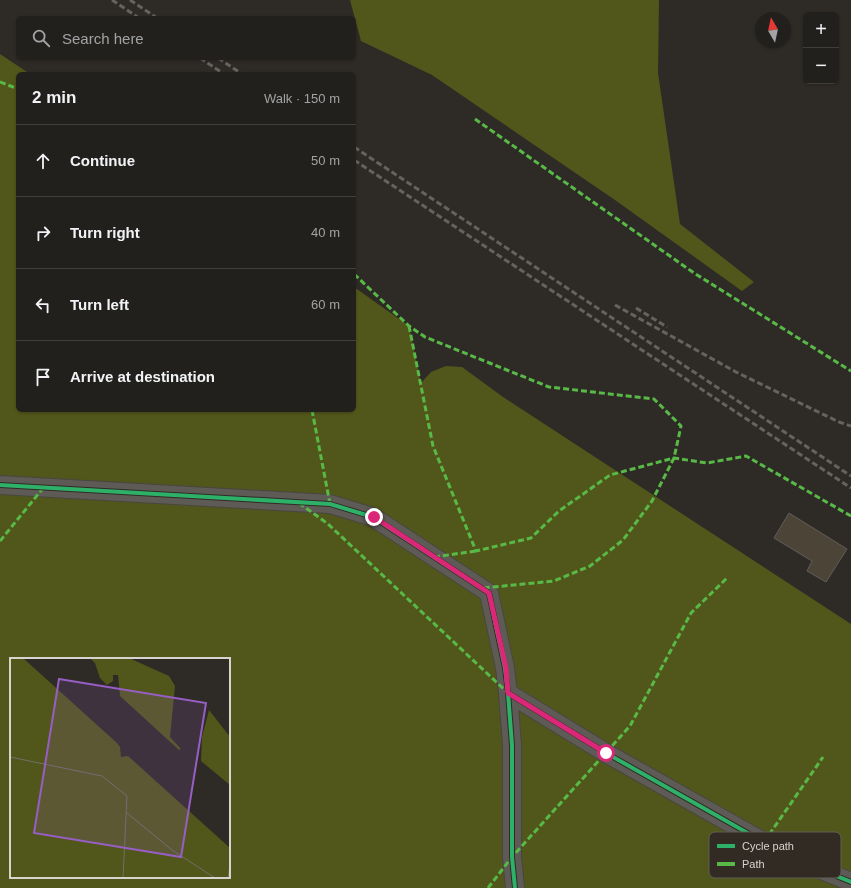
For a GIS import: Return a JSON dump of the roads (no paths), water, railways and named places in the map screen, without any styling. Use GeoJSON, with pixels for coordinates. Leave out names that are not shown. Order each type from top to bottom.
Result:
{"type":"FeatureCollection","features":[{"type":"Feature","properties":{"kind":"street"},"geometry":{"type":"LineString","coordinates":[[0,485],[330,504],[374,517],[489,593],[506,668],[512,745],[512,857],[515,888]]}},
{"type":"Feature","properties":{"kind":"street"},"geometry":{"type":"LineString","coordinates":[[508,693],[606,753],[746,832]]}},
{"type":"Feature","properties":{"kind":"street"},"geometry":{"type":"LineString","coordinates":[[841,878],[851,882]]}},
{"type":"Feature","properties":{"kind":"railway"},"geometry":{"type":"LineString","coordinates":[[112,0],[136,16]]}},
{"type":"Feature","properties":{"kind":"railway"},"geometry":{"type":"LineString","coordinates":[[130,0],[154,16]]}},
{"type":"Feature","properties":{"kind":"railway"},"geometry":{"type":"LineString","coordinates":[[203,60],[221,72]]}},
{"type":"Feature","properties":{"kind":"railway"},"geometry":{"type":"LineString","coordinates":[[221,60],[239,72]]}},
{"type":"Feature","properties":{"kind":"railway"},"geometry":{"type":"LineString","coordinates":[[356,148],[851,476]]}},
{"type":"Feature","properties":{"kind":"railway"},"geometry":{"type":"LineString","coordinates":[[356,161],[851,488]]}},
{"type":"Feature","properties":{"kind":"railway"},"geometry":{"type":"LineString","coordinates":[[615,305],[736,372],[839,422],[851,426]]}},
{"type":"Feature","properties":{"kind":"railway"},"geometry":{"type":"LineString","coordinates":[[636,308],[667,327]]}}]}
